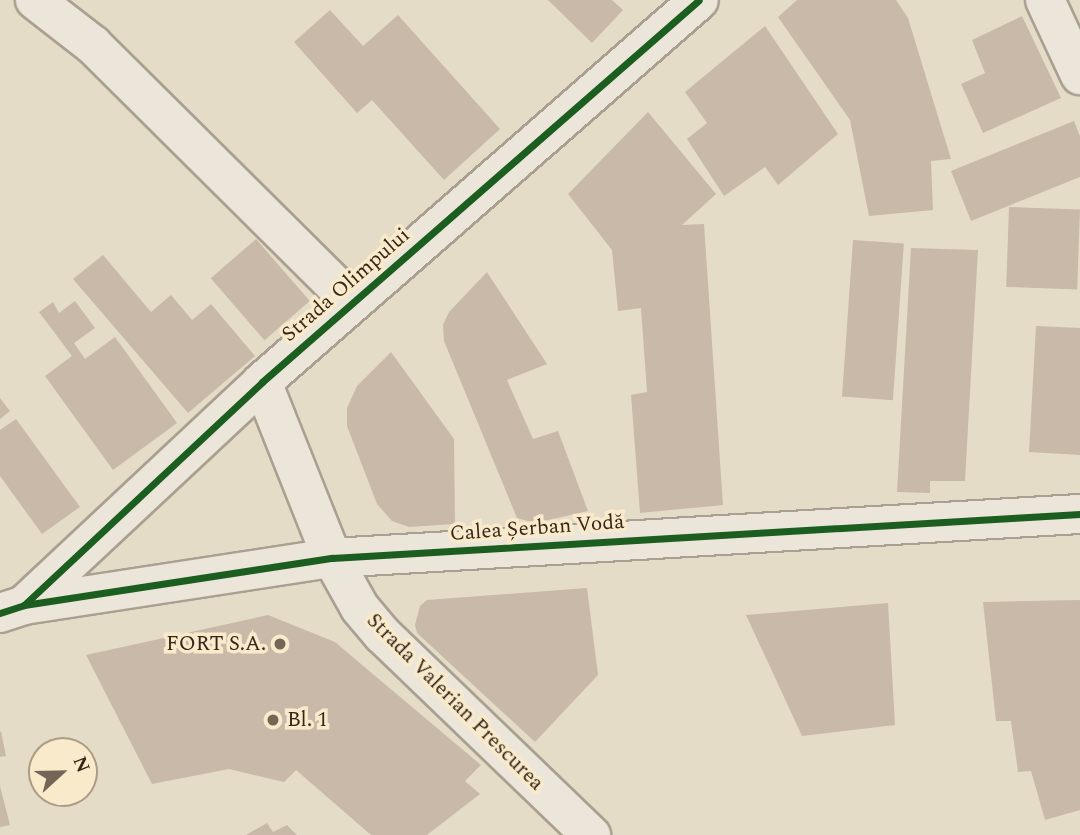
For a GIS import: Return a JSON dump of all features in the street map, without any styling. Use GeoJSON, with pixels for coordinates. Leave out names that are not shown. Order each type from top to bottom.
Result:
{"type":"FeatureCollection","features":[{"type":"Feature","properties":{"kind":"street"},"geometry":{"type":"LineString","coordinates":[[35,0],[93,45],[352,302]]}},
{"type":"Feature","properties":{"kind":"street","name":"Strada Olimpului"},"geometry":{"type":"LineString","coordinates":[[12,609],[352,302],[699,0]]}},
{"type":"Feature","properties":{"kind":"street"},"geometry":{"type":"LineString","coordinates":[[1045,0],[1080,75]]}},
{"type":"Feature","properties":{"kind":"street"},"geometry":{"type":"LineString","coordinates":[[262,382],[332,558]]}},
{"type":"Feature","properties":{"kind":"street","name":"Calea Șerban Vodă"},"geometry":{"type":"LineString","coordinates":[[12,609],[332,558],[1080,514]]}},
{"type":"Feature","properties":{"kind":"street","name":"Strada Valerian Prescurea"},"geometry":{"type":"LineString","coordinates":[[332,558],[360,608],[383,635],[592,835]]}},
{"type":"Feature","properties":{"kind":"building"},"geometry":{"type":"Polygon","coordinates":[[[548,0],[612,0],[623,10],[592,43],[548,0]]]}},
{"type":"Feature","properties":{"kind":"building"},"geometry":{"type":"Polygon","coordinates":[[[797,0],[896,0],[908,18],[951,159],[931,161],[933,210],[869,216],[850,120],[778,17],[797,0]]]}},
{"type":"Feature","properties":{"kind":"building"},"geometry":{"type":"Polygon","coordinates":[[[330,10],[363,46],[398,15],[500,129],[444,180],[372,100],[357,113],[294,42],[330,10]]]}},
{"type":"Feature","properties":{"kind":"building"},"geometry":{"type":"Polygon","coordinates":[[[1022,16],[1061,98],[983,133],[961,84],[985,73],[972,40],[1022,16]]]}},
{"type":"Feature","properties":{"kind":"building"},"geometry":{"type":"Polygon","coordinates":[[[765,26],[838,134],[778,185],[765,167],[724,196],[687,139],[707,123],[685,92],[765,26]]]}},
{"type":"Feature","properties":{"kind":"building"},"geometry":{"type":"Polygon","coordinates":[[[648,112],[716,194],[682,225],[704,224],[723,505],[640,513],[631,395],[647,392],[641,308],[618,311],[612,250],[568,194],[648,112]]]}},
{"type":"Feature","properties":{"kind":"building"},"geometry":{"type":"Polygon","coordinates":[[[1074,121],[1080,136],[1080,177],[971,221],[951,171],[1074,121]]]}},
{"type":"Feature","properties":{"kind":"building"},"geometry":{"type":"Polygon","coordinates":[[[1009,207],[1080,209],[1077,289],[1006,287],[1009,207]]]}},
{"type":"Feature","properties":{"kind":"building"},"geometry":{"type":"Polygon","coordinates":[[[256,239],[310,301],[265,340],[211,278],[256,239]]]}},
{"type":"Feature","properties":{"kind":"building"},"geometry":{"type":"Polygon","coordinates":[[[853,240],[904,244],[893,400],[842,397],[853,240]]]}},
{"type":"Feature","properties":{"kind":"building"},"geometry":{"type":"Polygon","coordinates":[[[911,248],[978,250],[965,481],[930,481],[930,493],[897,492],[911,248]]]}},
{"type":"Feature","properties":{"kind":"building"},"geometry":{"type":"Polygon","coordinates":[[[103,255],[151,312],[171,295],[192,320],[211,304],[255,356],[188,413],[73,279],[103,255]]]}},
{"type":"Feature","properties":{"kind":"building"},"geometry":{"type":"Polygon","coordinates":[[[487,272],[547,364],[507,380],[533,439],[558,431],[588,511],[535,523],[517,518],[444,341],[443,325],[449,312],[487,272]]]}},
{"type":"Feature","properties":{"kind":"building"},"geometry":{"type":"Polygon","coordinates":[[[75,301],[95,328],[74,343],[85,359],[115,337],[177,423],[113,470],[45,376],[72,356],[39,312],[53,302],[59,313],[75,301]]]}},
{"type":"Feature","properties":{"kind":"building"},"geometry":{"type":"Polygon","coordinates":[[[1036,326],[1080,328],[1080,455],[1029,452],[1036,326]]]}},
{"type":"Feature","properties":{"kind":"building"},"geometry":{"type":"Polygon","coordinates":[[[391,352],[454,439],[455,524],[409,527],[392,521],[377,504],[347,426],[347,408],[357,386],[391,352]]]}},
{"type":"Feature","properties":{"kind":"building"},"geometry":{"type":"Polygon","coordinates":[[[0,398],[10,411],[0,419],[0,398]]]}},
{"type":"Feature","properties":{"kind":"building"},"geometry":{"type":"Polygon","coordinates":[[[16,419],[80,507],[42,534],[0,476],[0,430],[16,419]]]}},
{"type":"Feature","properties":{"kind":"building"},"geometry":{"type":"Polygon","coordinates":[[[587,588],[598,675],[535,742],[417,633],[415,625],[420,606],[427,600],[587,588]]]}},
{"type":"Feature","properties":{"kind":"building"},"geometry":{"type":"Polygon","coordinates":[[[1080,600],[1080,810],[1045,820],[1031,771],[1018,772],[1011,721],[996,721],[983,602],[1080,600]]]}},
{"type":"Feature","properties":{"kind":"building"},"geometry":{"type":"Polygon","coordinates":[[[888,603],[895,725],[802,736],[746,615],[888,603]]]}},
{"type":"Feature","properties":{"kind":"building","name":"Bl. 1"},"geometry":{"type":"Polygon","coordinates":[[[268,615],[335,642],[481,765],[465,781],[480,794],[427,835],[371,835],[296,770],[284,782],[229,769],[152,784],[86,655],[268,615]]]}},
{"type":"Feature","properties":{"kind":"building"},"geometry":{"type":"Polygon","coordinates":[[[0,732],[6,756],[0,757],[0,732]]]}},
{"type":"Feature","properties":{"kind":"building"},"geometry":{"type":"Polygon","coordinates":[[[0,786],[10,825],[0,827],[0,786]]]}},
{"type":"Feature","properties":{"kind":"building"},"geometry":{"type":"Polygon","coordinates":[[[267,823],[273,832],[287,825],[297,835],[246,835],[267,823]]]}},
{"type":"Feature","properties":{"kind":"cycle path"},"geometry":{"type":"LineString","coordinates":[[24,605],[262,382],[699,0]]}},
{"type":"Feature","properties":{"kind":"cycle path"},"geometry":{"type":"LineString","coordinates":[[0,613],[24,605],[332,558],[1080,514]]}},
{"type":"Feature","properties":{"kind":"place","name":"FORT S.A."},"geometry":{"type":"Point","coordinates":[280,644]}},
{"type":"Feature","properties":{"kind":"place","name":"Bl. 1"},"geometry":{"type":"Point","coordinates":[273,720]}}]}
